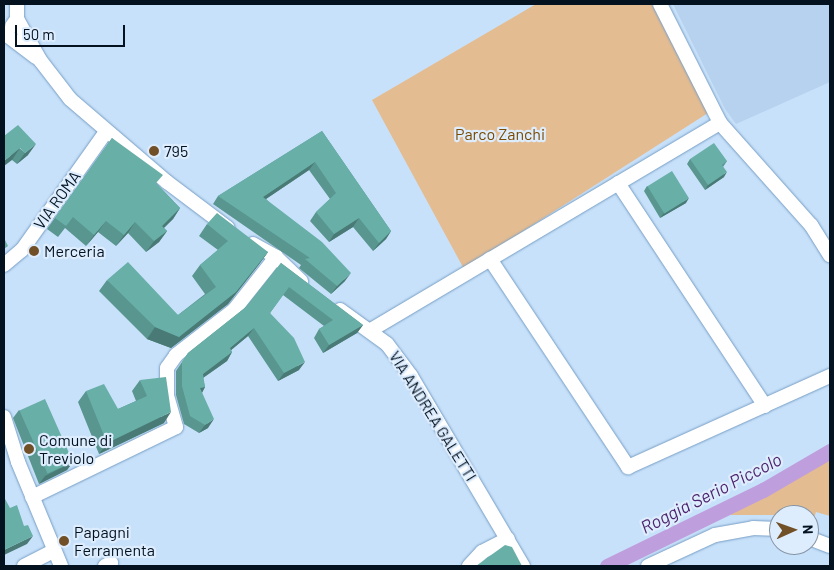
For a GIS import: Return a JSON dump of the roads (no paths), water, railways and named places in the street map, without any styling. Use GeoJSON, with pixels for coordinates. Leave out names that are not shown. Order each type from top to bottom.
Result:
{"type":"FeatureCollection","features":[{"type":"Feature","properties":{"kind":"street"},"geometry":{"type":"LineString","coordinates":[[17,4],[17,19],[40,60],[70,99],[106,132],[195,205],[276,257],[315,293]]}},
{"type":"Feature","properties":{"kind":"street"},"geometry":{"type":"LineString","coordinates":[[660,4],[720,123],[811,225],[830,255]]}},
{"type":"Feature","properties":{"kind":"street"},"geometry":{"type":"LineString","coordinates":[[17,19],[4,32],[40,60]]}},
{"type":"Feature","properties":{"kind":"street"},"geometry":{"type":"LineString","coordinates":[[372,330],[720,123]]}},
{"type":"Feature","properties":{"kind":"street","name":"VIA ROMA"},"geometry":{"type":"LineString","coordinates":[[4,265],[22,250],[106,132]]}},
{"type":"Feature","properties":{"kind":"street"},"geometry":{"type":"LineString","coordinates":[[618,183],[765,406]]}},
{"type":"Feature","properties":{"kind":"street"},"geometry":{"type":"LineString","coordinates":[[32,497],[176,427],[166,396],[167,368],[176,355],[234,310],[276,257]]}},
{"type":"Feature","properties":{"kind":"street"},"geometry":{"type":"LineString","coordinates":[[490,259],[628,467],[830,376]]}},
{"type":"Feature","properties":{"kind":"street","name":"VIA ANDREA GALETTI"},"geometry":{"type":"LineString","coordinates":[[329,302],[372,330],[387,344],[411,376],[523,566]]}},
{"type":"Feature","properties":{"kind":"street"},"geometry":{"type":"LineString","coordinates":[[4,417],[18,462],[61,566]]}},
{"type":"Feature","properties":{"kind":"street"},"geometry":{"type":"LineString","coordinates":[[4,462],[18,462]]}},
{"type":"Feature","properties":{"kind":"street"},"geometry":{"type":"LineString","coordinates":[[648,566],[716,535],[753,528],[769,529]]}},
{"type":"Feature","properties":{"kind":"street"},"geometry":{"type":"LineString","coordinates":[[469,566],[482,552],[508,539]]}},
{"type":"Feature","properties":{"kind":"street"},"geometry":{"type":"LineString","coordinates":[[24,566],[54,551]]}},
{"type":"Feature","properties":{"kind":"waterway","name":"Roggia Serio Piccolo"},"geometry":{"type":"LineString","coordinates":[[607,566],[763,490],[830,451]]}},
{"type":"Feature","properties":{"kind":"place","name":"795"},"geometry":{"type":"Point","coordinates":[154,151]}},
{"type":"Feature","properties":{"kind":"place","name":"Merceria"},"geometry":{"type":"Point","coordinates":[34,251]}},
{"type":"Feature","properties":{"kind":"place","name":"Comune di Treviolo"},"geometry":{"type":"Point","coordinates":[29,449]}},
{"type":"Feature","properties":{"kind":"place","name":"Papagni Ferramenta"},"geometry":{"type":"Point","coordinates":[64,541]}},
{"type":"Feature","properties":{"kind":"park label","name":"Parco Zanchi"},"geometry":{"type":"Point","coordinates":[500,134]}}]}
